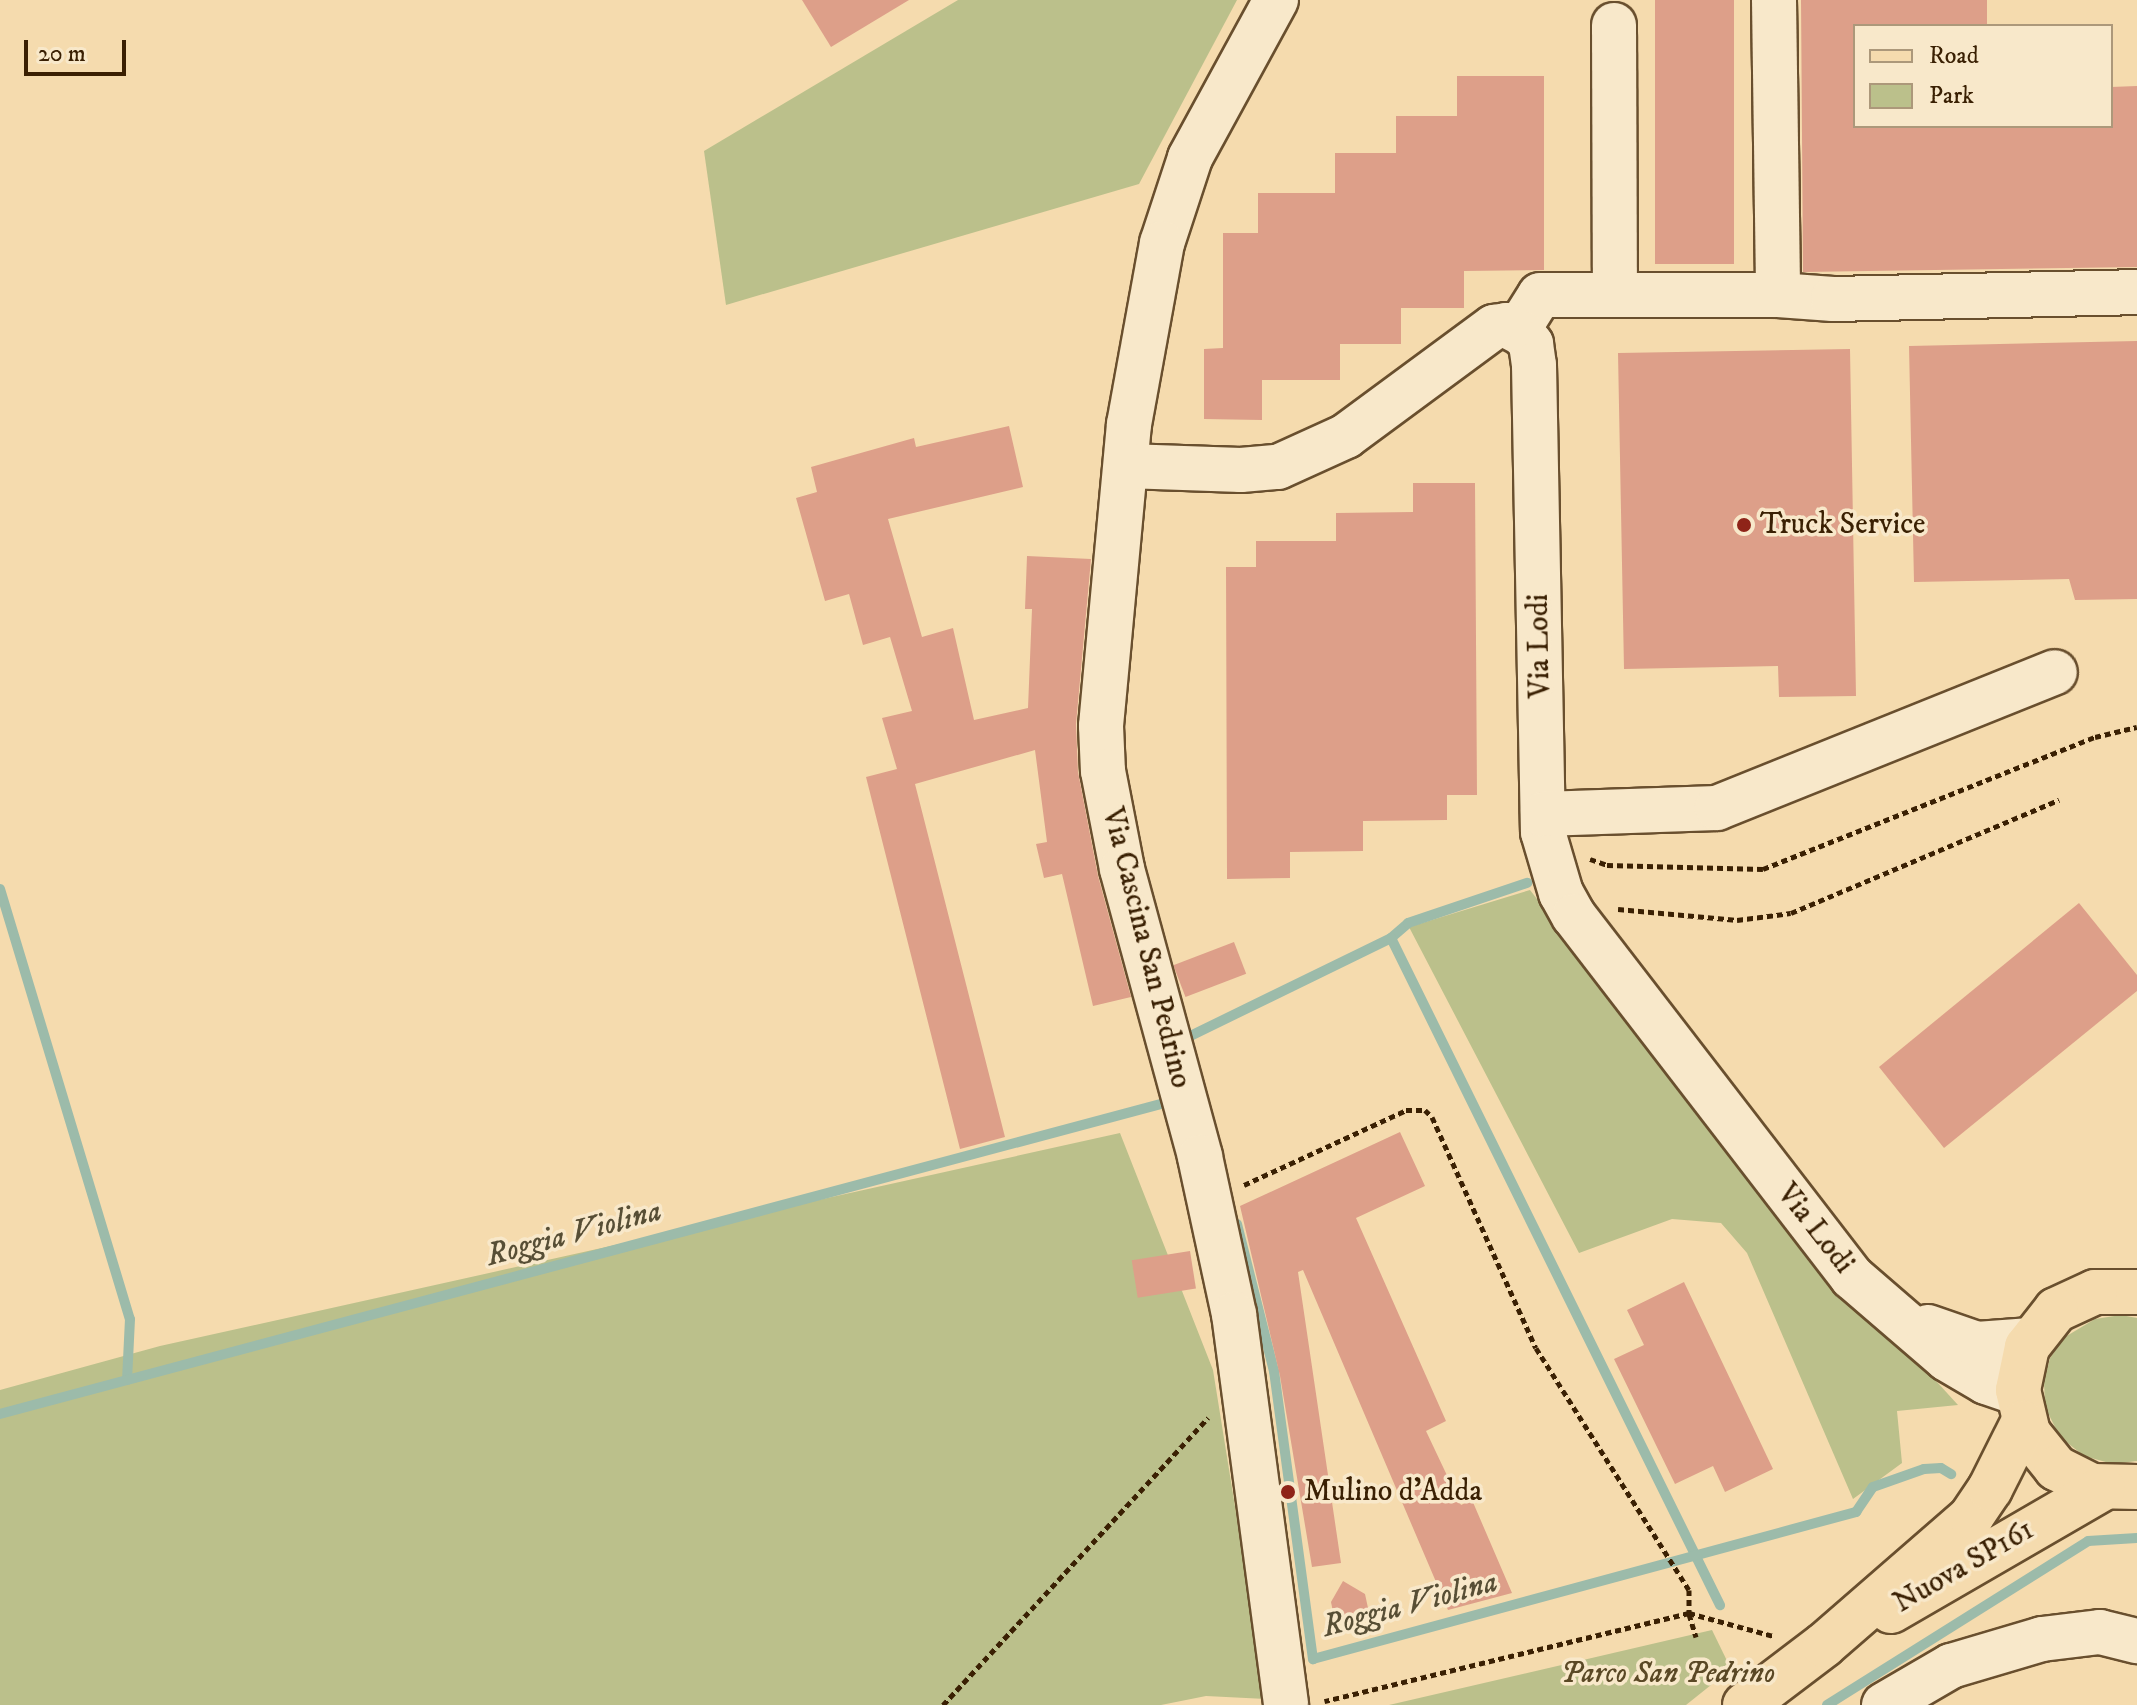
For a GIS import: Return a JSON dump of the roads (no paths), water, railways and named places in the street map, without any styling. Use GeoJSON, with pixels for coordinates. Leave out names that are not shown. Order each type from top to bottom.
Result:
{"type":"FeatureCollection","features":[{"type":"Feature","properties":{"kind":"main road","name":"Nuova SP161"},"geometry":{"type":"LineString","coordinates":[[2120,1488],[2059,1471],[2038,1450],[2021,1408],[2021,1366],[2031,1340],[2051,1315],[2074,1300],[2109,1290],[2137,1292]]}},
{"type":"Feature","properties":{"kind":"main road","name":"Nuova SP161"},"geometry":{"type":"LineString","coordinates":[[1745,1705],[1816,1651],[1976,1511],[2021,1408]]}},
{"type":"Feature","properties":{"kind":"main road","name":"Nuova SP161"},"geometry":{"type":"LineString","coordinates":[[1816,1651],[1928,1592],[2033,1526],[2120,1488]]}},
{"type":"Feature","properties":{"kind":"street","name":"Via Cascina San Pedrino"},"geometry":{"type":"LineString","coordinates":[[1276,0],[1190,158],[1162,243],[1129,424],[1103,687],[1103,771],[1122,869],[1211,1201],[1234,1314],[1301,1704]]}},
{"type":"Feature","properties":{"kind":"street"},"geometry":{"type":"LineString","coordinates":[[1774,0],[1778,295]]}},
{"type":"Feature","properties":{"kind":"street"},"geometry":{"type":"LineString","coordinates":[[1614,25],[1615,295]]}},
{"type":"Feature","properties":{"kind":"street"},"geometry":{"type":"LineString","coordinates":[[1126,466],[1257,471],[1278,467],[1346,436],[1494,327],[1518,330],[1540,295],[1778,295],[1833,299],[2137,292]]}},
{"type":"Feature","properties":{"kind":"street","name":"Via Lodi"},"geometry":{"type":"LineString","coordinates":[[1518,330],[1531,344],[1534,365],[1544,828],[1565,903],[1828,1248],[1870,1294],[1947,1359],[2021,1408]]}},
{"type":"Feature","properties":{"kind":"street"},"geometry":{"type":"LineString","coordinates":[[1544,828],[1717,808],[2055,672]]}},
{"type":"Feature","properties":{"kind":"street","name":"Via Lodi"},"geometry":{"type":"LineString","coordinates":[[1870,1294],[1933,1331],[1959,1341],[1995,1345],[2031,1340]]}},
{"type":"Feature","properties":{"kind":"street"},"geometry":{"type":"LineString","coordinates":[[1884,1705],[1951,1666],[2042,1639],[2100,1632],[2137,1641]]}},
{"type":"Feature","properties":{"kind":"street"},"geometry":{"type":"LineString","coordinates":[[1781,1705],[1816,1651]]}},
{"type":"Feature","properties":{"kind":"waterway"},"geometry":{"type":"LineString","coordinates":[[1391,938],[1408,923],[1527,883]]}},
{"type":"Feature","properties":{"kind":"waterway"},"geometry":{"type":"LineString","coordinates":[[0,889],[130,1319],[127,1380]]}},
{"type":"Feature","properties":{"kind":"waterway"},"geometry":{"type":"LineString","coordinates":[[1180,1041],[1391,938],[1720,1605]]}},
{"type":"Feature","properties":{"kind":"waterway","name":"Roggia Violina"},"geometry":{"type":"LineString","coordinates":[[0,1414],[1161,1104]]}},
{"type":"Feature","properties":{"kind":"waterway","name":"Roggia Violina"},"geometry":{"type":"LineString","coordinates":[[1237,1224],[1274,1371],[1313,1659],[1856,1512],[1873,1487],[1924,1469],[1941,1468],[1951,1474]]}},
{"type":"Feature","properties":{"kind":"waterway"},"geometry":{"type":"LineString","coordinates":[[1827,1705],[2088,1541],[2137,1538]]}},
{"type":"Feature","properties":{"kind":"place","name":"Truck Service"},"geometry":{"type":"Point","coordinates":[1744,525]}},
{"type":"Feature","properties":{"kind":"place","name":"Mulino d'Adda"},"geometry":{"type":"Point","coordinates":[1288,1492]}},
{"type":"Feature","properties":{"kind":"park label","name":"Parco San Pedrino"},"geometry":{"type":"Point","coordinates":[1668,1674]}}]}
